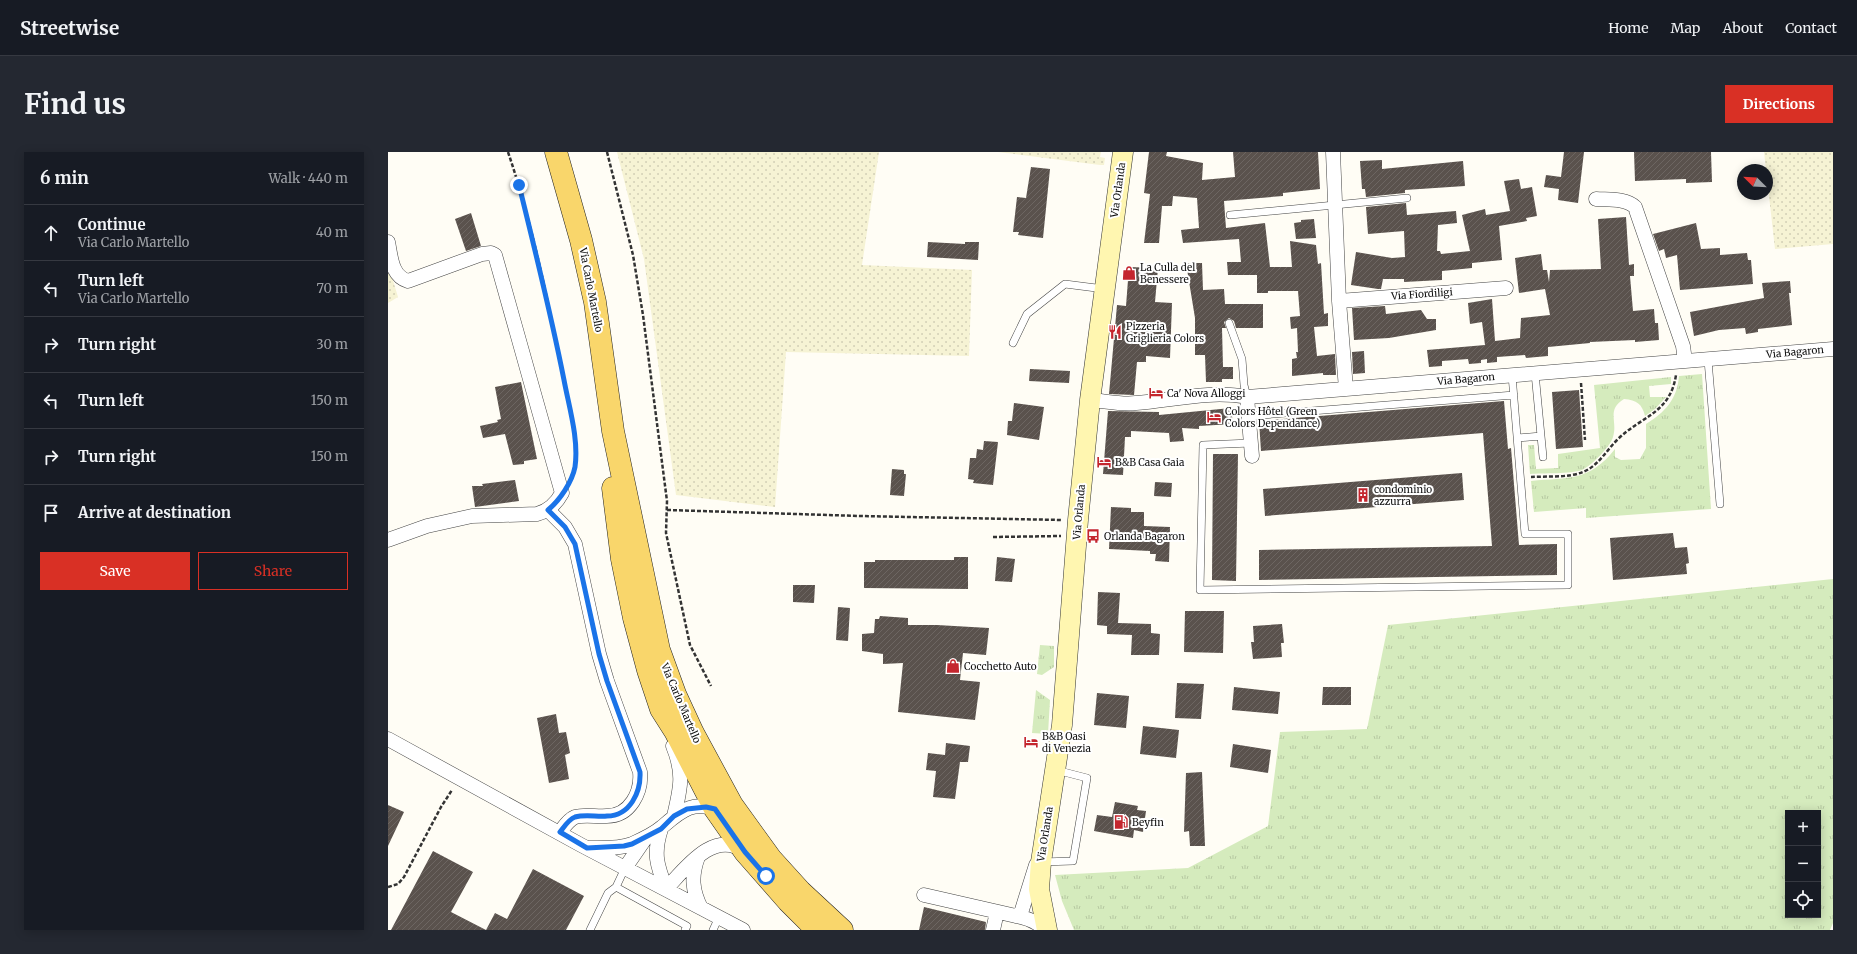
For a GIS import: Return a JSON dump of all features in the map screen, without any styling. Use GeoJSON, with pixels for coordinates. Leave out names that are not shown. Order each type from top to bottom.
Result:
{"type":"FeatureCollection","features":[{"type":"Feature","properties":{"kind":"main road","name":"Via Carlo Martello"},"geometry":{"type":"LineString","coordinates":[[556,152],[581,240],[595,302],[614,430],[659,650],[678,700],[694,734],[732,805],[771,859],[800,891],[842,930]]}},
{"type":"Feature","properties":{"kind":"main road","name":"Via Orlanda"},"geometry":{"type":"LineString","coordinates":[[1047,930],[1038,889],[1062,725],[1090,400],[1104,289],[1124,152]]}},
{"type":"Feature","properties":{"kind":"main road","name":"Via Carlo Martello"},"geometry":{"type":"LineString","coordinates":[[614,430],[613,497],[622,559],[634,618],[648,670],[661,709],[675,731],[715,809],[745,852],[817,930]]}},
{"type":"Feature","properties":{"kind":"main road","name":"Via Orlanda"},"geometry":{"type":"LineString","coordinates":[[1041,862],[1050,914],[1056,930]]}},
{"type":"Feature","properties":{"kind":"street"},"geometry":{"type":"LineString","coordinates":[[1333,152],[1339,300],[1346,389]]}},
{"type":"Feature","properties":{"kind":"street"},"geometry":{"type":"LineString","coordinates":[[1596,199],[1628,202],[1635,208],[1684,346],[1685,361]]}},
{"type":"Feature","properties":{"kind":"street"},"geometry":{"type":"LineString","coordinates":[[388,242],[395,272],[399,277],[408,281],[482,254],[491,253],[495,255],[562,493],[548,510],[537,514],[472,516],[427,526],[388,540]]}},
{"type":"Feature","properties":{"kind":"street","name":"Via Fiordiligi"},"geometry":{"type":"LineString","coordinates":[[1339,300],[1506,288]]}},
{"type":"Feature","properties":{"kind":"street","name":"Via Bagaron"},"geometry":{"type":"LineString","coordinates":[[1090,400],[1134,404],[1189,397],[1226,395],[1247,397],[1833,349]]}},
{"type":"Feature","properties":{"kind":"street"},"geometry":{"type":"LineString","coordinates":[[1247,397],[1252,449]]}},
{"type":"Feature","properties":{"kind":"street"},"geometry":{"type":"LineString","coordinates":[[548,510],[565,527],[575,544],[599,654],[607,681],[640,772],[641,779],[637,796],[624,811],[612,816],[576,817],[570,820],[560,832]]}},
{"type":"Feature","properties":{"kind":"street","name":"Via Carlo Martello"},"geometry":{"type":"LineString","coordinates":[[661,709],[664,726],[679,761],[681,775],[681,789],[674,816]]}},
{"type":"Feature","properties":{"kind":"street"},"geometry":{"type":"LineString","coordinates":[[388,739],[587,848],[701,908],[716,924],[743,930]]}},
{"type":"Feature","properties":{"kind":"street","name":"Via Carlo Martello"},"geometry":{"type":"LineString","coordinates":[[587,848],[624,846],[632,844],[661,829],[674,816],[693,807],[715,809],[731,820],[775,876],[806,906],[837,930]]}},
{"type":"Feature","properties":{"kind":"street"},"geometry":{"type":"LineString","coordinates":[[661,829],[656,846],[656,860],[666,889],[698,856],[707,849],[716,846],[734,846],[745,852]]}},
{"type":"Feature","properties":{"kind":"street"},"geometry":{"type":"LineString","coordinates":[[625,868],[638,847],[648,836]]}},
{"type":"Feature","properties":{"kind":"street"},"geometry":{"type":"LineString","coordinates":[[698,856],[693,873],[693,887],[701,908]]}},
{"type":"Feature","properties":{"kind":"street"},"geometry":{"type":"LineString","coordinates":[[1016,916],[1021,913],[1034,870],[1041,862]]}},
{"type":"Feature","properties":{"kind":"street"},"geometry":{"type":"LineString","coordinates":[[924,895],[1026,918],[1036,922],[1047,930]]}},
{"type":"Feature","properties":{"kind":"street"},"geometry":{"type":"LineString","coordinates":[[993,930],[997,912]]}},
{"type":"Feature","properties":{"kind":"lane"},"geometry":{"type":"LineString","coordinates":[[1230,215],[1336,206],[1342,203],[1407,198]]}},
{"type":"Feature","properties":{"kind":"lane"},"geometry":{"type":"LineString","coordinates":[[1013,343],[1027,314],[1065,284],[1104,289]]}},
{"type":"Feature","properties":{"kind":"lane"},"geometry":{"type":"LineString","coordinates":[[1229,323],[1242,359],[1244,385],[1247,397]]}},
{"type":"Feature","properties":{"kind":"lane"},"geometry":{"type":"LineString","coordinates":[[1708,360],[1720,504]]}},
{"type":"Feature","properties":{"kind":"lane"},"geometry":{"type":"LineString","coordinates":[[1535,373],[1543,457]]}},
{"type":"Feature","properties":{"kind":"lane"},"geometry":{"type":"LineString","coordinates":[[1252,449],[1203,445],[1200,590],[1568,586],[1568,534],[1525,534],[1512,375]]}},
{"type":"Feature","properties":{"kind":"lane"},"geometry":{"type":"LineString","coordinates":[[1249,416],[1514,395]]}},
{"type":"Feature","properties":{"kind":"lane"},"geometry":{"type":"LineString","coordinates":[[1518,438],[1541,436]]}},
{"type":"Feature","properties":{"kind":"lane"},"geometry":{"type":"LineString","coordinates":[[1041,862],[1073,861],[1087,778],[1055,770]]}},
{"type":"Feature","properties":{"kind":"lane"},"geometry":{"type":"LineString","coordinates":[[590,930],[608,893],[616,887],[625,868]]}},
{"type":"Feature","properties":{"kind":"lane"},"geometry":{"type":"LineString","coordinates":[[616,887],[687,926],[685,930]]}},
{"type":"Feature","properties":{"kind":"path"},"geometry":{"type":"LineString","coordinates":[[508,152],[519,185],[548,303],[570,410],[576,453],[575,467],[573,475],[562,493]]}},
{"type":"Feature","properties":{"kind":"path"},"geometry":{"type":"LineString","coordinates":[[607,152],[633,255],[643,315],[667,501],[666,533],[690,645],[711,686]]}},
{"type":"Feature","properties":{"kind":"path"},"geometry":{"type":"LineString","coordinates":[[1521,478],[1575,474],[1588,469],[1599,461],[1625,433],[1658,411],[1668,399],[1674,388],[1676,374]]}},
{"type":"Feature","properties":{"kind":"path"},"geometry":{"type":"LineString","coordinates":[[1581,382],[1585,440]]}},
{"type":"Feature","properties":{"kind":"path"},"geometry":{"type":"LineString","coordinates":[[667,510],[860,516],[1078,527]]}},
{"type":"Feature","properties":{"kind":"path"},"geometry":{"type":"LineString","coordinates":[[994,537],[1078,527]]}},
{"type":"Feature","properties":{"kind":"path"},"geometry":{"type":"LineString","coordinates":[[388,887],[398,884],[404,877],[441,807],[452,790]]}},
{"type":"Feature","properties":{"kind":"shaded area"},"geometry":{"type":"Polygon","coordinates":[[[617,152],[879,152],[862,265],[972,270],[969,356],[786,352],[775,507],[676,495],[644,259],[617,152]]]}},
{"type":"Feature","properties":{"kind":"shaded area"},"geometry":{"type":"Polygon","coordinates":[[[998,152],[1101,152],[1100,157],[1105,158],[1104,165],[1100,165],[998,152]]]}},
{"type":"Feature","properties":{"kind":"shaded area"},"geometry":{"type":"Polygon","coordinates":[[[1764,152],[1833,152],[1833,244],[1775,249],[1769,200],[1773,200],[1773,164],[1765,164],[1764,152]]]}},
{"type":"Feature","properties":{"kind":"shaded area"},"geometry":{"type":"Polygon","coordinates":[[[388,264],[398,297],[388,303],[388,264]]]}},
{"type":"Feature","properties":{"kind":"green space"},"geometry":{"type":"Polygon","coordinates":[[[1702,374],[1711,509],[1586,518],[1586,508],[1534,512],[1531,481],[1567,478],[1587,473],[1605,460],[1615,449],[1615,457],[1621,460],[1640,459],[1646,448],[1646,424],[1659,415],[1673,399],[1679,376],[1702,374]]]}},
{"type":"Feature","properties":{"kind":"green space"},"geometry":{"type":"Polygon","coordinates":[[[1671,377],[1671,384],[1649,386],[1650,397],[1666,397],[1655,409],[1645,416],[1638,403],[1632,400],[1624,399],[1615,407],[1613,437],[1609,445],[1586,468],[1571,472],[1530,474],[1528,445],[1534,445],[1536,469],[1558,468],[1558,454],[1600,448],[1594,385],[1671,377]]]}},
{"type":"Feature","properties":{"kind":"green space"},"geometry":{"type":"Polygon","coordinates":[[[1833,579],[1833,923],[1830,930],[1074,930],[1062,901],[1055,875],[1188,868],[1268,826],[1280,732],[1367,729],[1388,625],[1833,579]]]}},
{"type":"Feature","properties":{"kind":"green space"},"geometry":{"type":"Polygon","coordinates":[[[1040,645],[1054,646],[1054,667],[1042,675],[1037,674],[1040,645]]]}},
{"type":"Feature","properties":{"kind":"green space"},"geometry":{"type":"Polygon","coordinates":[[[1036,690],[1050,700],[1048,734],[1032,733],[1036,690]]]}},
{"type":"Feature","properties":{"kind":"building"},"geometry":{"type":"Polygon","coordinates":[[[1149,152],[1167,152],[1166,156],[1203,163],[1202,180],[1235,177],[1233,152],[1318,152],[1320,189],[1283,193],[1283,196],[1224,201],[1226,228],[1265,223],[1270,267],[1292,267],[1290,241],[1316,245],[1318,264],[1321,263],[1324,314],[1328,313],[1328,326],[1314,327],[1317,356],[1335,354],[1336,375],[1323,375],[1323,373],[1292,376],[1292,359],[1297,358],[1296,352],[1298,352],[1297,328],[1291,329],[1290,317],[1300,316],[1298,291],[1268,291],[1268,293],[1257,293],[1257,275],[1228,275],[1227,262],[1241,262],[1239,239],[1183,243],[1181,230],[1199,228],[1197,198],[1173,196],[1172,206],[1162,206],[1159,243],[1144,243],[1150,194],[1144,193],[1149,152]]]}},
{"type":"Feature","properties":{"kind":"building"},"geometry":{"type":"Polygon","coordinates":[[[1564,152],[1584,152],[1578,203],[1558,200],[1559,189],[1544,187],[1546,175],[1561,177],[1564,152]]]}},
{"type":"Feature","properties":{"kind":"building"},"geometry":{"type":"Polygon","coordinates":[[[1634,152],[1711,152],[1712,182],[1686,183],[1686,179],[1635,181],[1634,152]]]}},
{"type":"Feature","properties":{"kind":"building"},"geometry":{"type":"Polygon","coordinates":[[[1382,160],[1382,169],[1463,161],[1465,186],[1405,190],[1405,193],[1366,197],[1365,189],[1362,189],[1360,161],[1382,160]]]}},
{"type":"Feature","properties":{"kind":"building"},"geometry":{"type":"Polygon","coordinates":[[[1031,167],[1050,169],[1043,238],[1018,235],[1019,232],[1013,232],[1017,197],[1026,198],[1031,167]]]}},
{"type":"Feature","properties":{"kind":"building"},"geometry":{"type":"Polygon","coordinates":[[[1519,179],[1521,189],[1532,187],[1537,216],[1526,218],[1527,221],[1499,226],[1502,260],[1472,263],[1472,268],[1442,271],[1442,280],[1404,282],[1404,279],[1383,279],[1381,289],[1351,285],[1356,252],[1392,258],[1405,257],[1404,231],[1368,234],[1366,207],[1406,203],[1407,215],[1456,211],[1457,223],[1438,225],[1437,251],[1440,251],[1441,254],[1470,251],[1462,215],[1485,209],[1486,215],[1510,211],[1504,181],[1519,179]]]}},
{"type":"Feature","properties":{"kind":"building"},"geometry":{"type":"Polygon","coordinates":[[[471,213],[481,246],[466,251],[455,219],[471,213]]]}},
{"type":"Feature","properties":{"kind":"building"},"geometry":{"type":"Polygon","coordinates":[[[1626,217],[1629,265],[1634,264],[1634,276],[1630,276],[1633,311],[1654,309],[1655,323],[1658,323],[1659,340],[1635,342],[1635,340],[1590,342],[1548,347],[1548,356],[1526,358],[1525,355],[1497,357],[1497,362],[1487,363],[1487,359],[1481,360],[1481,363],[1469,364],[1468,359],[1442,361],[1442,366],[1429,367],[1427,350],[1485,345],[1482,322],[1470,324],[1468,303],[1492,299],[1495,341],[1520,338],[1521,318],[1550,315],[1545,289],[1519,293],[1515,258],[1541,254],[1543,270],[1547,270],[1549,282],[1550,270],[1601,269],[1598,219],[1626,217]]]}},
{"type":"Feature","properties":{"kind":"building"},"geometry":{"type":"Polygon","coordinates":[[[1314,219],[1316,238],[1296,239],[1294,223],[1301,222],[1301,220],[1314,219]]]}},
{"type":"Feature","properties":{"kind":"building"},"geometry":{"type":"Polygon","coordinates":[[[1696,223],[1701,249],[1720,248],[1720,255],[1747,253],[1748,260],[1751,260],[1753,284],[1680,290],[1677,255],[1666,258],[1664,249],[1659,251],[1653,234],[1696,223]]]}},
{"type":"Feature","properties":{"kind":"building"},"geometry":{"type":"Polygon","coordinates":[[[928,242],[965,244],[965,242],[979,242],[978,260],[927,257],[928,242]]]}},
{"type":"Feature","properties":{"kind":"building"},"geometry":{"type":"Polygon","coordinates":[[[1186,263],[1202,263],[1203,290],[1224,289],[1225,304],[1263,304],[1263,328],[1236,328],[1234,321],[1229,318],[1224,322],[1226,328],[1222,328],[1223,367],[1233,367],[1233,379],[1222,379],[1222,382],[1206,382],[1205,355],[1195,355],[1195,318],[1186,263]]]}},
{"type":"Feature","properties":{"kind":"building"},"geometry":{"type":"Polygon","coordinates":[[[1129,267],[1158,268],[1155,302],[1172,303],[1170,358],[1146,356],[1146,362],[1137,362],[1134,395],[1109,394],[1117,305],[1126,306],[1129,267]]]}},
{"type":"Feature","properties":{"kind":"building"},"geometry":{"type":"Polygon","coordinates":[[[1790,281],[1791,293],[1789,293],[1792,325],[1758,329],[1758,332],[1746,334],[1745,328],[1719,330],[1694,336],[1690,312],[1764,298],[1762,283],[1790,281]]]}},
{"type":"Feature","properties":{"kind":"building"},"geometry":{"type":"Polygon","coordinates":[[[1385,306],[1386,314],[1421,310],[1427,319],[1436,319],[1436,330],[1389,338],[1354,340],[1352,308],[1385,306]]]}},
{"type":"Feature","properties":{"kind":"building"},"geometry":{"type":"Polygon","coordinates":[[[1364,351],[1365,373],[1353,374],[1352,352],[1364,351]]]}},
{"type":"Feature","properties":{"kind":"building"},"geometry":{"type":"Polygon","coordinates":[[[1030,369],[1070,371],[1069,383],[1029,381],[1030,369]]]}},
{"type":"Feature","properties":{"kind":"building"},"geometry":{"type":"Polygon","coordinates":[[[521,382],[537,459],[524,461],[524,464],[513,465],[505,434],[483,438],[480,426],[498,422],[497,420],[501,419],[495,387],[521,382]]]}},
{"type":"Feature","properties":{"kind":"building"},"geometry":{"type":"Polygon","coordinates":[[[1579,390],[1583,447],[1556,449],[1552,392],[1579,390]]]}},
{"type":"Feature","properties":{"kind":"building"},"geometry":{"type":"Polygon","coordinates":[[[1504,401],[1508,449],[1511,448],[1519,545],[1557,544],[1557,575],[1259,580],[1259,550],[1492,546],[1483,433],[1261,451],[1259,421],[1504,401]]]}},
{"type":"Feature","properties":{"kind":"building"},"geometry":{"type":"Polygon","coordinates":[[[1014,403],[1044,407],[1039,440],[1007,435],[1008,421],[1012,421],[1014,403]]]}},
{"type":"Feature","properties":{"kind":"building"},"geometry":{"type":"Polygon","coordinates":[[[1231,408],[1233,424],[1199,426],[1199,429],[1182,428],[1184,441],[1170,442],[1169,433],[1131,431],[1131,437],[1125,437],[1123,475],[1103,474],[1108,411],[1159,412],[1159,415],[1231,408]]]}},
{"type":"Feature","properties":{"kind":"building"},"geometry":{"type":"Polygon","coordinates":[[[984,441],[998,442],[993,485],[973,483],[974,480],[968,479],[970,458],[976,458],[977,449],[983,450],[984,441]]]}},
{"type":"Feature","properties":{"kind":"building"},"geometry":{"type":"Polygon","coordinates":[[[1213,454],[1238,454],[1236,581],[1212,580],[1213,454]]]}},
{"type":"Feature","properties":{"kind":"building"},"geometry":{"type":"Polygon","coordinates":[[[892,469],[904,470],[904,474],[906,474],[904,496],[890,495],[892,469]]]}},
{"type":"Feature","properties":{"kind":"building","name":"condominio azzurra"},"geometry":{"type":"Polygon","coordinates":[[[1462,473],[1464,500],[1265,516],[1263,489],[1462,473]]]}},
{"type":"Feature","properties":{"kind":"building"},"geometry":{"type":"Polygon","coordinates":[[[515,480],[519,501],[475,507],[472,486],[483,486],[482,484],[515,480]]]}},
{"type":"Feature","properties":{"kind":"building"},"geometry":{"type":"Polygon","coordinates":[[[1155,482],[1172,483],[1171,497],[1154,496],[1155,482]]]}},
{"type":"Feature","properties":{"kind":"building"},"geometry":{"type":"Polygon","coordinates":[[[1111,507],[1131,508],[1131,512],[1144,512],[1144,526],[1170,527],[1169,562],[1155,561],[1156,554],[1150,554],[1150,551],[1109,549],[1111,507]]]}},
{"type":"Feature","properties":{"kind":"building"},"geometry":{"type":"Polygon","coordinates":[[[1673,533],[1675,548],[1687,547],[1689,563],[1686,564],[1687,574],[1613,580],[1610,538],[1673,533]]]}},
{"type":"Feature","properties":{"kind":"building"},"geometry":{"type":"Polygon","coordinates":[[[954,557],[968,557],[968,589],[864,588],[864,562],[875,562],[875,560],[954,560],[954,557]]]}},
{"type":"Feature","properties":{"kind":"building"},"geometry":{"type":"Polygon","coordinates":[[[997,557],[1015,559],[1012,582],[995,581],[997,557]]]}},
{"type":"Feature","properties":{"kind":"building"},"geometry":{"type":"Polygon","coordinates":[[[793,585],[815,585],[814,603],[793,602],[793,585]]]}},
{"type":"Feature","properties":{"kind":"building"},"geometry":{"type":"Polygon","coordinates":[[[1098,592],[1120,593],[1118,623],[1151,624],[1151,633],[1160,634],[1159,655],[1131,655],[1132,635],[1107,634],[1107,626],[1097,625],[1098,592]]]}},
{"type":"Feature","properties":{"kind":"building"},"geometry":{"type":"Polygon","coordinates":[[[838,607],[850,608],[848,641],[836,640],[838,607]]]}},
{"type":"Feature","properties":{"kind":"building"},"geometry":{"type":"Polygon","coordinates":[[[1185,611],[1224,611],[1223,653],[1184,652],[1185,611]]]}},
{"type":"Feature","properties":{"kind":"building"},"geometry":{"type":"Polygon","coordinates":[[[880,616],[908,618],[908,625],[989,628],[986,655],[963,653],[960,680],[980,682],[975,720],[898,712],[903,663],[883,664],[883,654],[862,651],[862,634],[874,633],[875,619],[879,619],[880,616]]]}},
{"type":"Feature","properties":{"kind":"building"},"geometry":{"type":"Polygon","coordinates":[[[1282,624],[1284,643],[1281,643],[1282,657],[1253,659],[1251,642],[1254,642],[1253,626],[1282,624]]]}},
{"type":"Feature","properties":{"kind":"building"},"geometry":{"type":"Polygon","coordinates":[[[1177,683],[1204,684],[1201,719],[1175,718],[1177,683]]]}},
{"type":"Feature","properties":{"kind":"building"},"geometry":{"type":"Polygon","coordinates":[[[1234,687],[1280,692],[1278,714],[1232,710],[1234,687]]]}},
{"type":"Feature","properties":{"kind":"building"},"geometry":{"type":"Polygon","coordinates":[[[1323,687],[1351,687],[1351,705],[1322,705],[1323,687]]]}},
{"type":"Feature","properties":{"kind":"building"},"geometry":{"type":"Polygon","coordinates":[[[1097,693],[1129,696],[1126,728],[1094,725],[1097,693]]]}},
{"type":"Feature","properties":{"kind":"building"},"geometry":{"type":"Polygon","coordinates":[[[556,714],[559,733],[566,732],[570,753],[565,755],[569,779],[549,783],[537,718],[556,714]]]}},
{"type":"Feature","properties":{"kind":"building"},"geometry":{"type":"Polygon","coordinates":[[[1143,726],[1179,730],[1176,758],[1140,754],[1143,726]]]}},
{"type":"Feature","properties":{"kind":"building"},"geometry":{"type":"Polygon","coordinates":[[[946,743],[970,746],[968,762],[960,762],[955,799],[933,797],[936,771],[926,770],[928,753],[945,755],[946,743]]]}},
{"type":"Feature","properties":{"kind":"building"},"geometry":{"type":"Polygon","coordinates":[[[1233,744],[1271,750],[1268,773],[1230,767],[1233,744]]]}},
{"type":"Feature","properties":{"kind":"building"},"geometry":{"type":"Polygon","coordinates":[[[1202,772],[1205,846],[1190,846],[1189,831],[1184,832],[1186,773],[1202,772]]]}},
{"type":"Feature","properties":{"kind":"building"},"geometry":{"type":"Polygon","coordinates":[[[1115,802],[1138,806],[1137,810],[1146,811],[1143,832],[1134,830],[1133,838],[1094,831],[1097,815],[1112,817],[1115,802]]]}},
{"type":"Feature","properties":{"kind":"building"},"geometry":{"type":"Polygon","coordinates":[[[388,805],[404,812],[388,846],[388,805]]]}},
{"type":"Feature","properties":{"kind":"building"},"geometry":{"type":"Polygon","coordinates":[[[433,851],[473,872],[451,912],[486,930],[391,930],[433,851]]]}},
{"type":"Feature","properties":{"kind":"building"},"geometry":{"type":"Polygon","coordinates":[[[533,869],[584,896],[566,930],[486,930],[495,913],[507,919],[533,869]]]}},
{"type":"Feature","properties":{"kind":"building"},"geometry":{"type":"Polygon","coordinates":[[[924,907],[986,922],[985,930],[919,930],[924,907]]]}},
{"type":"Feature","properties":{"kind":"place","name":"La Culla del Benessere"},"geometry":{"type":"Point","coordinates":[1129,273]}},
{"type":"Feature","properties":{"kind":"place","name":"Pizzeria Griglieria Colors"},"geometry":{"type":"Point","coordinates":[1115,332]}},
{"type":"Feature","properties":{"kind":"place","name":"Ca' Nova Alloggi"},"geometry":{"type":"Point","coordinates":[1156,393]}},
{"type":"Feature","properties":{"kind":"place","name":"Colors Hôtel (Green Colors Dependance)"},"geometry":{"type":"Point","coordinates":[1214,417]}},
{"type":"Feature","properties":{"kind":"place","name":"B&B Casa Gaia"},"geometry":{"type":"Point","coordinates":[1104,462]}},
{"type":"Feature","properties":{"kind":"place","name":"condominio azzurra"},"geometry":{"type":"Point","coordinates":[1363,495]}},
{"type":"Feature","properties":{"kind":"place","name":"Orlanda Bagaron"},"geometry":{"type":"Point","coordinates":[1093,536]}},
{"type":"Feature","properties":{"kind":"place","name":"Cocchetto Auto"},"geometry":{"type":"Point","coordinates":[953,666]}},
{"type":"Feature","properties":{"kind":"place","name":"B&B Oasi di Venezia"},"geometry":{"type":"Point","coordinates":[1031,742]}},
{"type":"Feature","properties":{"kind":"place","name":"Beyfin"},"geometry":{"type":"Point","coordinates":[1121,822]}},
{"type":"Feature","properties":{"kind":"route"},"geometry":{"type":"LineString","coordinates":[[519,185],[548,303],[575,441],[576,453],[573,475],[560,497],[548,510],[565,527],[575,544],[599,654],[607,681],[640,772],[641,779],[637,796],[624,811],[612,816],[576,817],[570,820],[560,832],[587,848],[624,846],[632,844],[661,829],[680,812],[693,807],[712,808],[715,809],[745,852],[766,876]]}}]}
